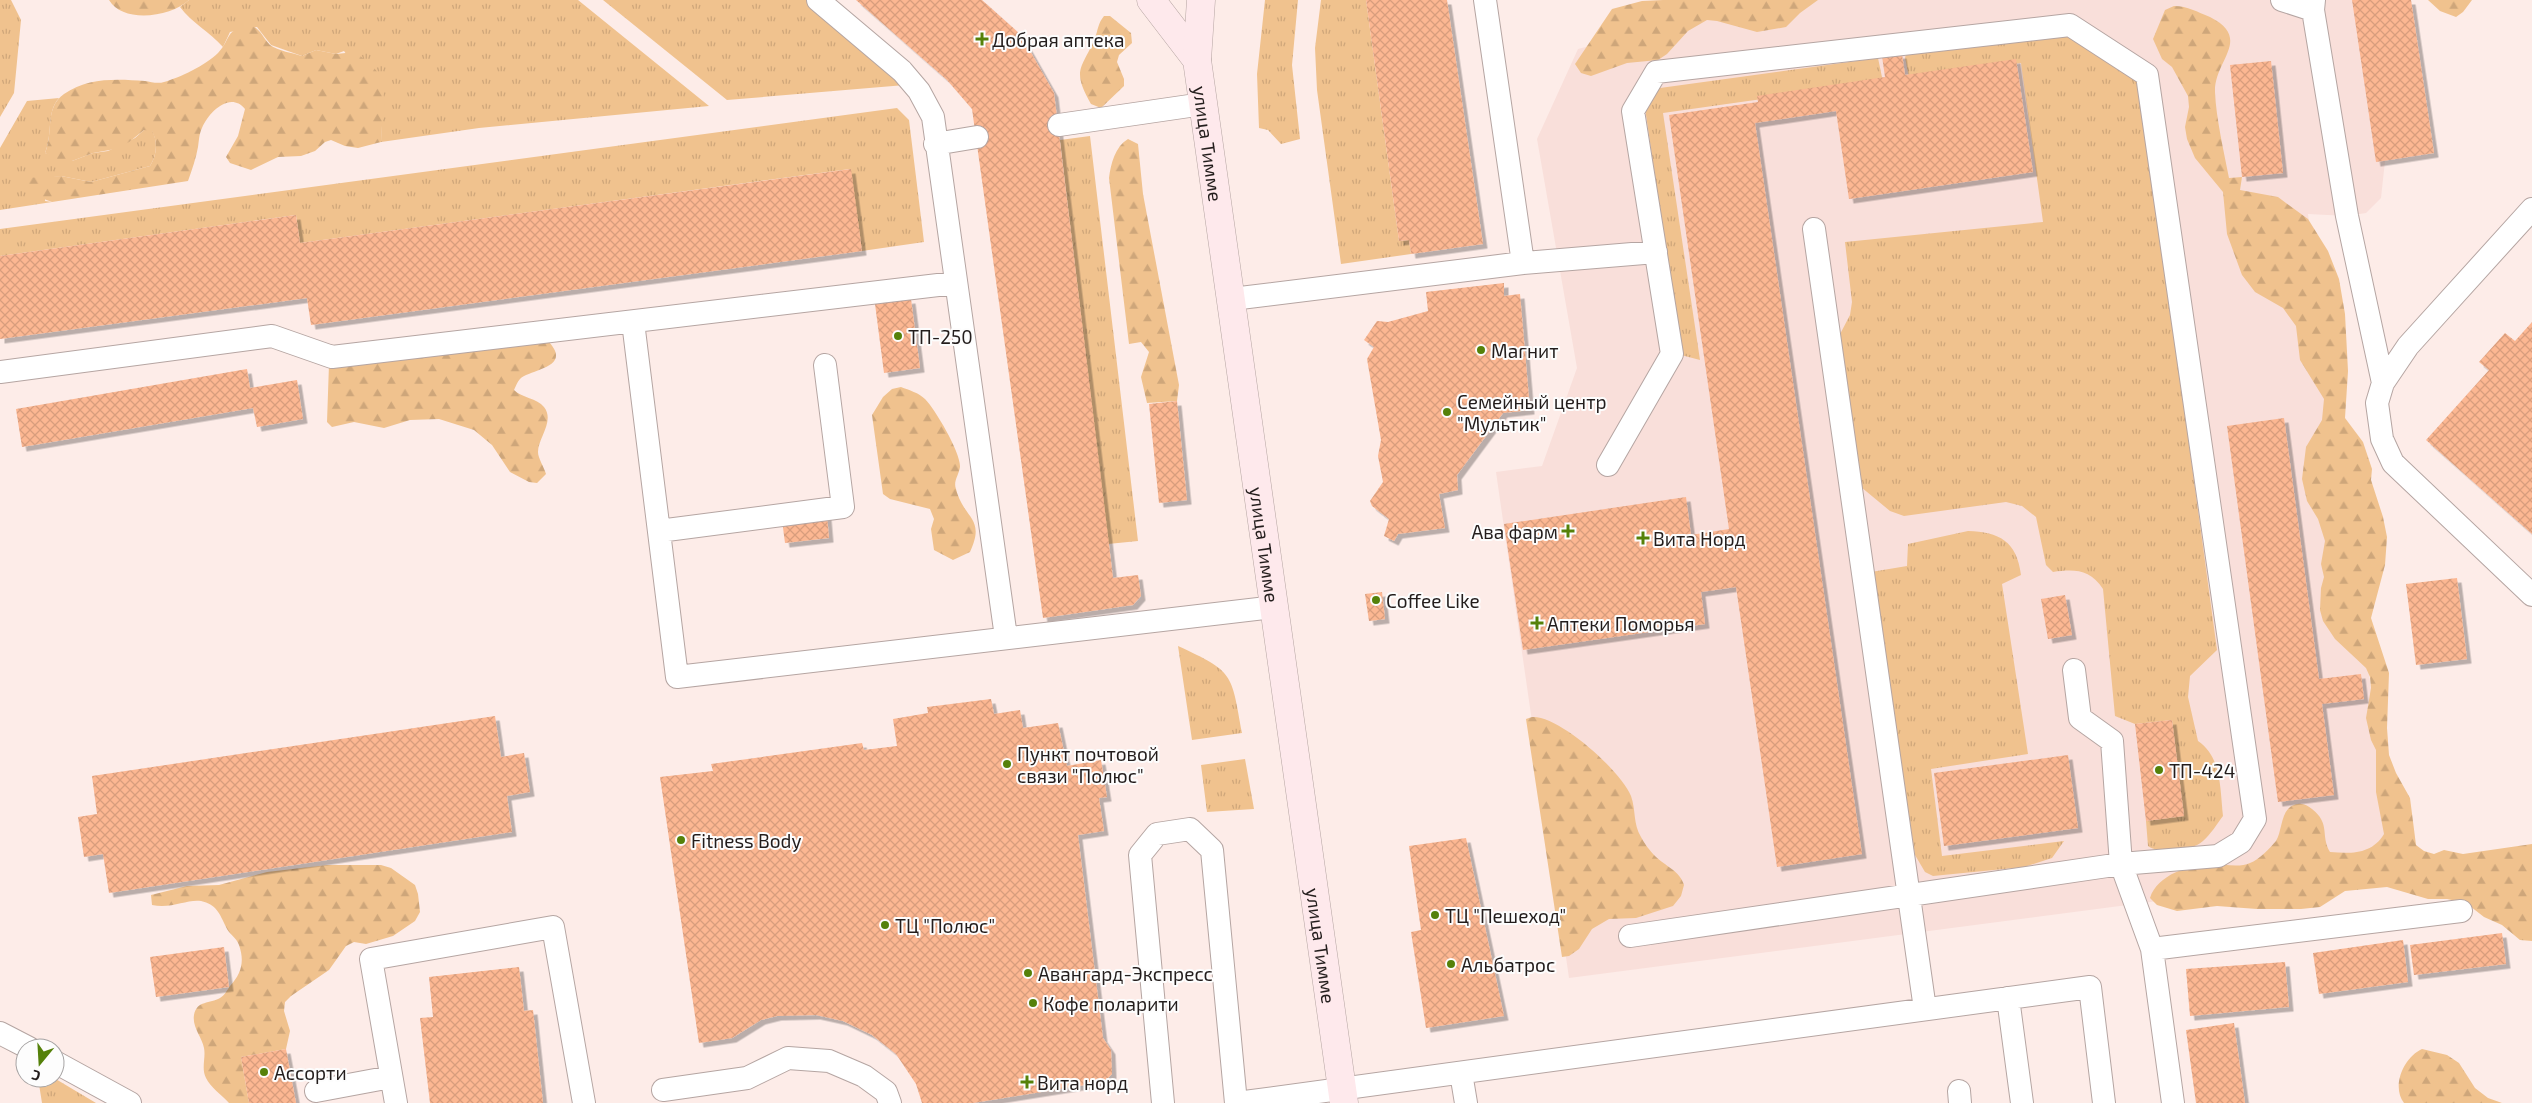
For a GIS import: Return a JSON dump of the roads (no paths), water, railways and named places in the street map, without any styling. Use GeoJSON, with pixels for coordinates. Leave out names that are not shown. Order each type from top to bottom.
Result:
{"type":"FeatureCollection","features":[{"type":"Feature","properties":{"kind":"main road","name":"улица Тимме"},"geometry":{"type":"LineString","coordinates":[[1151,0],[1197,60],[1343,1096]]}},
{"type":"Feature","properties":{"kind":"main road"},"geometry":{"type":"LineString","coordinates":[[1197,60],[1201,0]]}},
{"type":"Feature","properties":{"kind":"lane"},"geometry":{"type":"LineString","coordinates":[[818,0],[902,71],[919,91],[933,117],[935,144],[1006,637]]}},
{"type":"Feature","properties":{"kind":"lane"},"geometry":{"type":"LineString","coordinates":[[1485,0],[1523,263]]}},
{"type":"Feature","properties":{"kind":"lane"},"geometry":{"type":"LineString","coordinates":[[2282,0],[2313,5],[2347,216],[2383,383]]}},
{"type":"Feature","properties":{"kind":"lane"},"geometry":{"type":"LineString","coordinates":[[1608,465],[1672,354],[1632,111],[1656,72],[2070,25],[2147,74],[2255,819],[2241,842],[2218,856],[2121,864],[1630,936]]}},
{"type":"Feature","properties":{"kind":"lane"},"geometry":{"type":"LineString","coordinates":[[1059,125],[1203,104]]}},
{"type":"Feature","properties":{"kind":"lane"},"geometry":{"type":"LineString","coordinates":[[935,144],[977,138]]}},
{"type":"Feature","properties":{"kind":"lane"},"geometry":{"type":"LineString","coordinates":[[2532,209],[2408,346],[2383,383],[2377,403],[2382,439],[2393,463],[2532,595]]}},
{"type":"Feature","properties":{"kind":"lane"},"geometry":{"type":"LineString","coordinates":[[1814,229],[1925,1009]]}},
{"type":"Feature","properties":{"kind":"lane"},"geometry":{"type":"LineString","coordinates":[[1232,299],[1523,263],[1656,252]]}},
{"type":"Feature","properties":{"kind":"lane"},"geometry":{"type":"LineString","coordinates":[[0,372],[272,336],[332,357],[955,283]]}},
{"type":"Feature","properties":{"kind":"lane"},"geometry":{"type":"LineString","coordinates":[[632,322],[677,677],[1274,606]]}},
{"type":"Feature","properties":{"kind":"lane"},"geometry":{"type":"LineString","coordinates":[[659,530],[843,507],[825,365]]}},
{"type":"Feature","properties":{"kind":"lane"},"geometry":{"type":"LineString","coordinates":[[2074,670],[2080,718],[2112,742],[2121,864],[2152,949],[2172,1103]]}},
{"type":"Feature","properties":{"kind":"lane"},"geometry":{"type":"LineString","coordinates":[[1164,1103],[1140,855],[1157,834],[1190,829],[1212,850],[1236,1103],[1343,1096],[1461,1073],[2090,987],[2104,1103]]}},
{"type":"Feature","properties":{"kind":"lane"},"geometry":{"type":"LineString","coordinates":[[2152,949],[2461,911]]}},
{"type":"Feature","properties":{"kind":"lane"},"geometry":{"type":"LineString","coordinates":[[396,1103],[371,959],[553,927],[584,1103]]}},
{"type":"Feature","properties":{"kind":"lane"},"geometry":{"type":"LineString","coordinates":[[2008,998],[2022,1103]]}},
{"type":"Feature","properties":{"kind":"lane"},"geometry":{"type":"LineString","coordinates":[[0,1033],[15,1041]]}},
{"type":"Feature","properties":{"kind":"lane"},"geometry":{"type":"LineString","coordinates":[[663,1090],[747,1078],[788,1058],[829,1061],[864,1076],[886,1092],[890,1103]]}},
{"type":"Feature","properties":{"kind":"lane"},"geometry":{"type":"LineString","coordinates":[[65,1067],[130,1103]]}},
{"type":"Feature","properties":{"kind":"lane"},"geometry":{"type":"LineString","coordinates":[[1461,1073],[1466,1103]]}},
{"type":"Feature","properties":{"kind":"lane"},"geometry":{"type":"LineString","coordinates":[[316,1091],[391,1077]]}},
{"type":"Feature","properties":{"kind":"place","name":"Добрая аптека"},"geometry":{"type":"Point","coordinates":[982,39]}},
{"type":"Feature","properties":{"kind":"place","name":"ТП-250"},"geometry":{"type":"Point","coordinates":[898,336]}},
{"type":"Feature","properties":{"kind":"place","name":"Магнит"},"geometry":{"type":"Point","coordinates":[1481,350]}},
{"type":"Feature","properties":{"kind":"place","name":"Семейный центр \"Мультик\""},"geometry":{"type":"Point","coordinates":[1447,412]}},
{"type":"Feature","properties":{"kind":"place","name":"Ава фарм"},"geometry":{"type":"Point","coordinates":[1568,531]}},
{"type":"Feature","properties":{"kind":"place","name":"Вита Норд"},"geometry":{"type":"Point","coordinates":[1643,538]}},
{"type":"Feature","properties":{"kind":"place","name":"Coffee Like"},"geometry":{"type":"Point","coordinates":[1376,600]}},
{"type":"Feature","properties":{"kind":"place","name":"Аптеки Поморья"},"geometry":{"type":"Point","coordinates":[1537,623]}},
{"type":"Feature","properties":{"kind":"place","name":"Пункт почтовой связи \"Полюс\""},"geometry":{"type":"Point","coordinates":[1007,764]}},
{"type":"Feature","properties":{"kind":"place","name":"ТП-424"},"geometry":{"type":"Point","coordinates":[2159,770]}},
{"type":"Feature","properties":{"kind":"place","name":"Fitness Body"},"geometry":{"type":"Point","coordinates":[681,840]}},
{"type":"Feature","properties":{"kind":"place","name":"ТЦ \"Пешеход\""},"geometry":{"type":"Point","coordinates":[1435,915]}},
{"type":"Feature","properties":{"kind":"place","name":"ТЦ \"Полюс\""},"geometry":{"type":"Point","coordinates":[885,925]}},
{"type":"Feature","properties":{"kind":"place","name":"Альбатрос"},"geometry":{"type":"Point","coordinates":[1451,964]}},
{"type":"Feature","properties":{"kind":"place","name":"Авангард-Экспресс"},"geometry":{"type":"Point","coordinates":[1028,973]}},
{"type":"Feature","properties":{"kind":"place","name":"Кофе поларити"},"geometry":{"type":"Point","coordinates":[1033,1003]}},
{"type":"Feature","properties":{"kind":"place","name":"Ассорти"},"geometry":{"type":"Point","coordinates":[264,1072]}},
{"type":"Feature","properties":{"kind":"place","name":"Вита норд"},"geometry":{"type":"Point","coordinates":[1027,1082]}}]}
